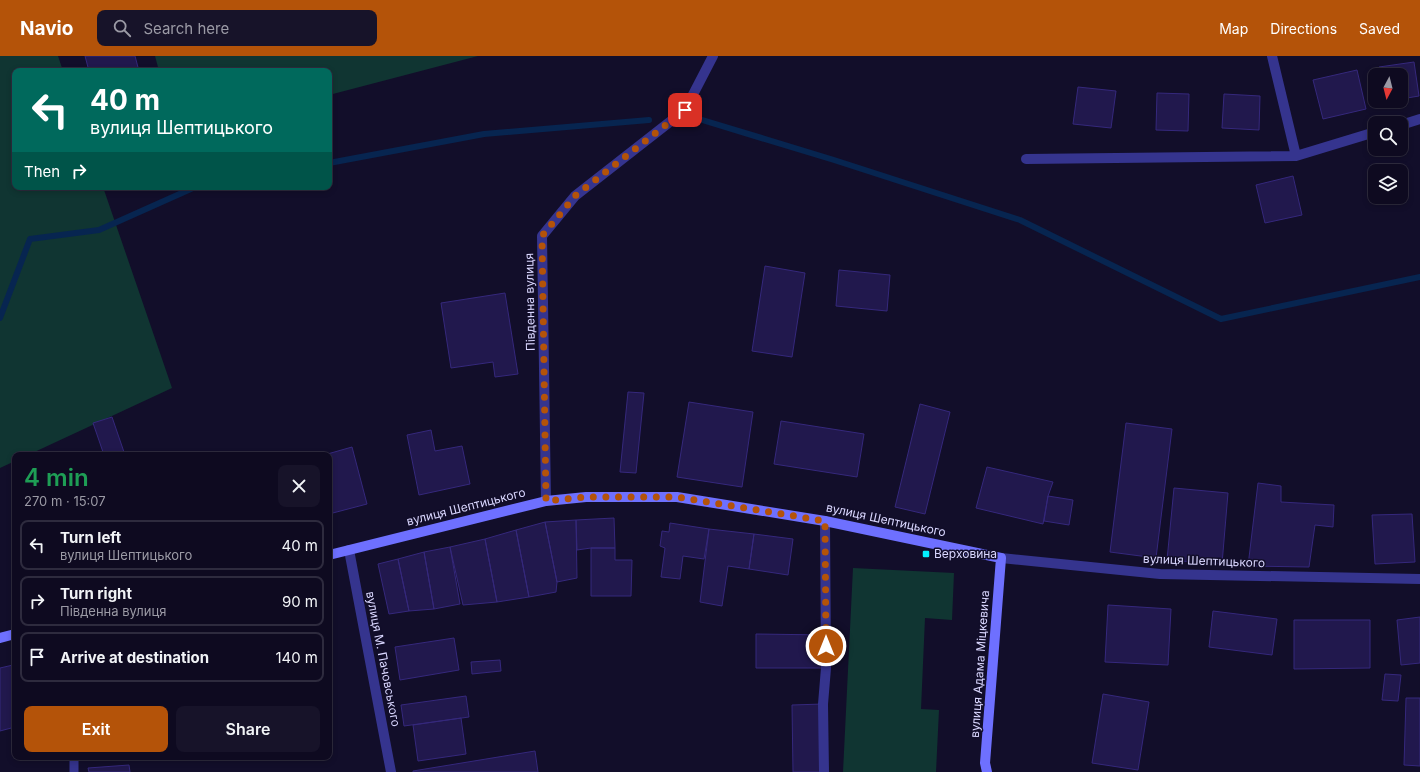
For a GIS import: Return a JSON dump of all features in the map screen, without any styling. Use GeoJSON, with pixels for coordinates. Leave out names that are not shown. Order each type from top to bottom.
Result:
{"type":"FeatureCollection","features":[{"type":"Feature","properties":{"kind":"street","name":"Південна вулиця"},"geometry":{"type":"LineString","coordinates":[[546,501],[542,236],[575,196],[685,110],[713,56]]}},
{"type":"Feature","properties":{"kind":"street"},"geometry":{"type":"LineString","coordinates":[[1272,56],[1296,156]]}},
{"type":"Feature","properties":{"kind":"street"},"geometry":{"type":"LineString","coordinates":[[1408,123],[1420,119]]}},
{"type":"Feature","properties":{"kind":"street"},"geometry":{"type":"LineString","coordinates":[[1026,159],[1296,156],[1368,134]]}},
{"type":"Feature","properties":{"kind":"street","name":"вулиця Шептицького"},"geometry":{"type":"LineString","coordinates":[[332,554],[546,501],[586,497],[677,497],[825,521],[1000,558],[1160,574],[1420,579]]}},
{"type":"Feature","properties":{"kind":"street"},"geometry":{"type":"LineString","coordinates":[[824,772],[823,704],[826,668],[825,521]]}},
{"type":"Feature","properties":{"kind":"street","name":"вулиця М. Пачовського"},"geometry":{"type":"LineString","coordinates":[[350,550],[392,772]]}},
{"type":"Feature","properties":{"kind":"street","name":"вулиця Адама Міцкевича"},"geometry":{"type":"LineString","coordinates":[[987,772],[986,763],[1000,558]]}},
{"type":"Feature","properties":{"kind":"street"},"geometry":{"type":"LineString","coordinates":[[0,638],[12,635]]}},
{"type":"Feature","properties":{"kind":"lane"},"geometry":{"type":"LineString","coordinates":[[74,760],[74,772]]}},
{"type":"Feature","properties":{"kind":"green space"},"geometry":{"type":"Polygon","coordinates":[[[0,56],[58,56],[62,68],[12,68],[12,190],[104,190],[172,388],[34,452],[12,452],[12,462],[0,468],[0,56]]]}},
{"type":"Feature","properties":{"kind":"green space"},"geometry":{"type":"Polygon","coordinates":[[[155,56],[478,56],[332,94],[332,68],[158,68],[155,56]]]}},
{"type":"Feature","properties":{"kind":"green space"},"geometry":{"type":"Polygon","coordinates":[[[853,568],[954,573],[952,620],[925,618],[921,709],[939,710],[936,772],[843,772],[853,568]]]}},
{"type":"Feature","properties":{"kind":"building"},"geometry":{"type":"Polygon","coordinates":[[[85,56],[135,56],[138,68],[88,68],[85,56]]]}},
{"type":"Feature","properties":{"kind":"building"},"geometry":{"type":"Polygon","coordinates":[[[1414,62],[1419,96],[1408,98],[1408,68],[1379,67],[1414,62]]]}},
{"type":"Feature","properties":{"kind":"building"},"geometry":{"type":"Polygon","coordinates":[[[1357,70],[1366,109],[1323,119],[1313,80],[1357,70]]]}},
{"type":"Feature","properties":{"kind":"building"},"geometry":{"type":"Polygon","coordinates":[[[1078,87],[1116,91],[1111,128],[1073,124],[1078,87]]]}},
{"type":"Feature","properties":{"kind":"building"},"geometry":{"type":"Polygon","coordinates":[[[1157,93],[1189,94],[1188,131],[1156,130],[1157,93]]]}},
{"type":"Feature","properties":{"kind":"building"},"geometry":{"type":"Polygon","coordinates":[[[1224,94],[1260,96],[1259,130],[1222,128],[1224,94]]]}},
{"type":"Feature","properties":{"kind":"building"},"geometry":{"type":"Polygon","coordinates":[[[1293,176],[1302,215],[1265,223],[1256,185],[1293,176]]]}},
{"type":"Feature","properties":{"kind":"building"},"geometry":{"type":"Polygon","coordinates":[[[765,266],[805,273],[792,357],[752,351],[765,266]]]}},
{"type":"Feature","properties":{"kind":"building"},"geometry":{"type":"Polygon","coordinates":[[[839,270],[890,275],[887,311],[836,306],[839,270]]]}},
{"type":"Feature","properties":{"kind":"building"},"geometry":{"type":"Polygon","coordinates":[[[505,293],[518,374],[495,377],[493,362],[451,368],[441,303],[505,293]]]}},
{"type":"Feature","properties":{"kind":"building"},"geometry":{"type":"Polygon","coordinates":[[[628,392],[644,393],[636,473],[620,472],[628,392]]]}},
{"type":"Feature","properties":{"kind":"building"},"geometry":{"type":"Polygon","coordinates":[[[689,402],[753,412],[742,487],[677,477],[689,402]]]}},
{"type":"Feature","properties":{"kind":"building"},"geometry":{"type":"Polygon","coordinates":[[[920,404],[950,412],[925,514],[895,507],[920,404]]]}},
{"type":"Feature","properties":{"kind":"building"},"geometry":{"type":"Polygon","coordinates":[[[112,417],[124,452],[103,452],[93,423],[112,417]]]}},
{"type":"Feature","properties":{"kind":"building"},"geometry":{"type":"Polygon","coordinates":[[[781,421],[864,434],[857,477],[774,464],[781,421]]]}},
{"type":"Feature","properties":{"kind":"building"},"geometry":{"type":"Polygon","coordinates":[[[1126,423],[1172,429],[1156,558],[1110,552],[1126,423]]]}},
{"type":"Feature","properties":{"kind":"building"},"geometry":{"type":"Polygon","coordinates":[[[431,430],[435,451],[462,446],[470,484],[419,495],[407,435],[431,430]]]}},
{"type":"Feature","properties":{"kind":"building"},"geometry":{"type":"Polygon","coordinates":[[[352,447],[367,504],[332,513],[332,453],[352,447]]]}},
{"type":"Feature","properties":{"kind":"building"},"geometry":{"type":"Polygon","coordinates":[[[987,467],[1053,482],[1048,496],[1043,524],[976,508],[987,467]]]}},
{"type":"Feature","properties":{"kind":"building"},"geometry":{"type":"Polygon","coordinates":[[[1258,483],[1281,486],[1281,502],[1334,505],[1333,527],[1315,525],[1309,567],[1248,566],[1258,483]]]}},
{"type":"Feature","properties":{"kind":"building"},"geometry":{"type":"Polygon","coordinates":[[[1174,488],[1228,493],[1222,564],[1167,560],[1174,488]]]}},
{"type":"Feature","properties":{"kind":"building"},"geometry":{"type":"Polygon","coordinates":[[[1048,496],[1073,500],[1069,525],[1044,521],[1048,496]]]}},
{"type":"Feature","properties":{"kind":"building"},"geometry":{"type":"Polygon","coordinates":[[[1412,514],[1415,562],[1375,564],[1372,515],[1412,514]]]}},
{"type":"Feature","properties":{"kind":"building"},"geometry":{"type":"Polygon","coordinates":[[[614,518],[615,548],[591,548],[577,550],[576,520],[614,518]]]}},
{"type":"Feature","properties":{"kind":"building"},"geometry":{"type":"Polygon","coordinates":[[[576,520],[577,578],[557,582],[545,522],[576,520]]]}},
{"type":"Feature","properties":{"kind":"building"},"geometry":{"type":"Polygon","coordinates":[[[545,522],[557,582],[556,592],[529,597],[516,530],[545,522]]]}},
{"type":"Feature","properties":{"kind":"building"},"geometry":{"type":"Polygon","coordinates":[[[670,523],[709,529],[704,559],[683,556],[680,579],[661,577],[665,548],[660,546],[662,531],[669,532],[670,523]]]}},
{"type":"Feature","properties":{"kind":"building"},"geometry":{"type":"Polygon","coordinates":[[[709,529],[754,534],[749,569],[728,566],[722,606],[700,602],[709,529]]]}},
{"type":"Feature","properties":{"kind":"building"},"geometry":{"type":"Polygon","coordinates":[[[516,530],[529,597],[497,602],[485,539],[516,530]]]}},
{"type":"Feature","properties":{"kind":"building"},"geometry":{"type":"Polygon","coordinates":[[[754,534],[793,539],[788,575],[749,569],[754,534]]]}},
{"type":"Feature","properties":{"kind":"building"},"geometry":{"type":"Polygon","coordinates":[[[485,539],[497,602],[463,605],[450,547],[485,539]]]}},
{"type":"Feature","properties":{"kind":"building"},"geometry":{"type":"Polygon","coordinates":[[[450,547],[460,604],[434,609],[424,552],[450,547]]]}},
{"type":"Feature","properties":{"kind":"building"},"geometry":{"type":"Polygon","coordinates":[[[591,548],[615,548],[615,560],[632,560],[631,596],[591,596],[591,548]]]}},
{"type":"Feature","properties":{"kind":"building"},"geometry":{"type":"Polygon","coordinates":[[[424,552],[434,609],[409,611],[398,559],[424,552]]]}},
{"type":"Feature","properties":{"kind":"building"},"geometry":{"type":"Polygon","coordinates":[[[398,559],[409,611],[389,614],[378,564],[398,559]]]}},
{"type":"Feature","properties":{"kind":"building"},"geometry":{"type":"Polygon","coordinates":[[[1108,605],[1171,609],[1168,665],[1105,662],[1108,605]]]}},
{"type":"Feature","properties":{"kind":"building"},"geometry":{"type":"Polygon","coordinates":[[[1213,611],[1277,619],[1272,655],[1209,647],[1213,611]]]}},
{"type":"Feature","properties":{"kind":"building"},"geometry":{"type":"Polygon","coordinates":[[[1420,617],[1420,663],[1401,665],[1397,620],[1420,617]]]}},
{"type":"Feature","properties":{"kind":"building"},"geometry":{"type":"Polygon","coordinates":[[[1294,620],[1370,620],[1370,668],[1294,669],[1294,620]]]}},
{"type":"Feature","properties":{"kind":"building"},"geometry":{"type":"Polygon","coordinates":[[[756,634],[826,635],[826,668],[756,668],[756,634]]]}},
{"type":"Feature","properties":{"kind":"building"},"geometry":{"type":"Polygon","coordinates":[[[454,638],[459,670],[400,680],[395,647],[454,638]]]}},
{"type":"Feature","properties":{"kind":"building"},"geometry":{"type":"Polygon","coordinates":[[[500,660],[501,671],[472,674],[471,662],[500,660]]]}},
{"type":"Feature","properties":{"kind":"building"},"geometry":{"type":"Polygon","coordinates":[[[12,665],[12,728],[0,731],[0,668],[12,665]]]}},
{"type":"Feature","properties":{"kind":"building"},"geometry":{"type":"Polygon","coordinates":[[[1385,674],[1401,675],[1398,701],[1382,700],[1385,674]]]}},
{"type":"Feature","properties":{"kind":"building"},"geometry":{"type":"Polygon","coordinates":[[[1103,694],[1149,702],[1138,770],[1092,763],[1103,694]]]}},
{"type":"Feature","properties":{"kind":"building"},"geometry":{"type":"Polygon","coordinates":[[[466,696],[469,717],[404,726],[401,705],[466,696]]]}},
{"type":"Feature","properties":{"kind":"building"},"geometry":{"type":"Polygon","coordinates":[[[1406,698],[1420,698],[1420,766],[1404,765],[1406,698]]]}},
{"type":"Feature","properties":{"kind":"building"},"geometry":{"type":"Polygon","coordinates":[[[823,704],[824,772],[793,772],[792,705],[823,704]]]}},
{"type":"Feature","properties":{"kind":"building"},"geometry":{"type":"Polygon","coordinates":[[[461,718],[466,754],[418,761],[413,725],[461,718]]]}},
{"type":"Feature","properties":{"kind":"building"},"geometry":{"type":"Polygon","coordinates":[[[535,751],[538,772],[413,772],[413,771],[535,751]]]}},
{"type":"Feature","properties":{"kind":"building"},"geometry":{"type":"Polygon","coordinates":[[[129,765],[130,772],[89,772],[88,768],[129,765]]]}},
{"type":"Feature","properties":{"kind":"waterway"},"geometry":{"type":"LineString","coordinates":[[689,116],[834,160],[1020,220],[1221,319],[1420,277]]}},
{"type":"Feature","properties":{"kind":"waterway"},"geometry":{"type":"LineString","coordinates":[[332,162],[484,134],[649,120]]}},
{"type":"Feature","properties":{"kind":"waterway"},"geometry":{"type":"LineString","coordinates":[[0,318],[30,239],[99,230],[189,190]]}},
{"type":"Feature","properties":{"kind":"place","name":"Верховина"},"geometry":{"type":"Point","coordinates":[926,554]}},
{"type":"Feature","properties":{"kind":"route"},"geometry":{"type":"LineString","coordinates":[[685,110],[575,196],[542,236],[546,501],[586,497],[677,497],[825,521],[826,646]]}}]}
